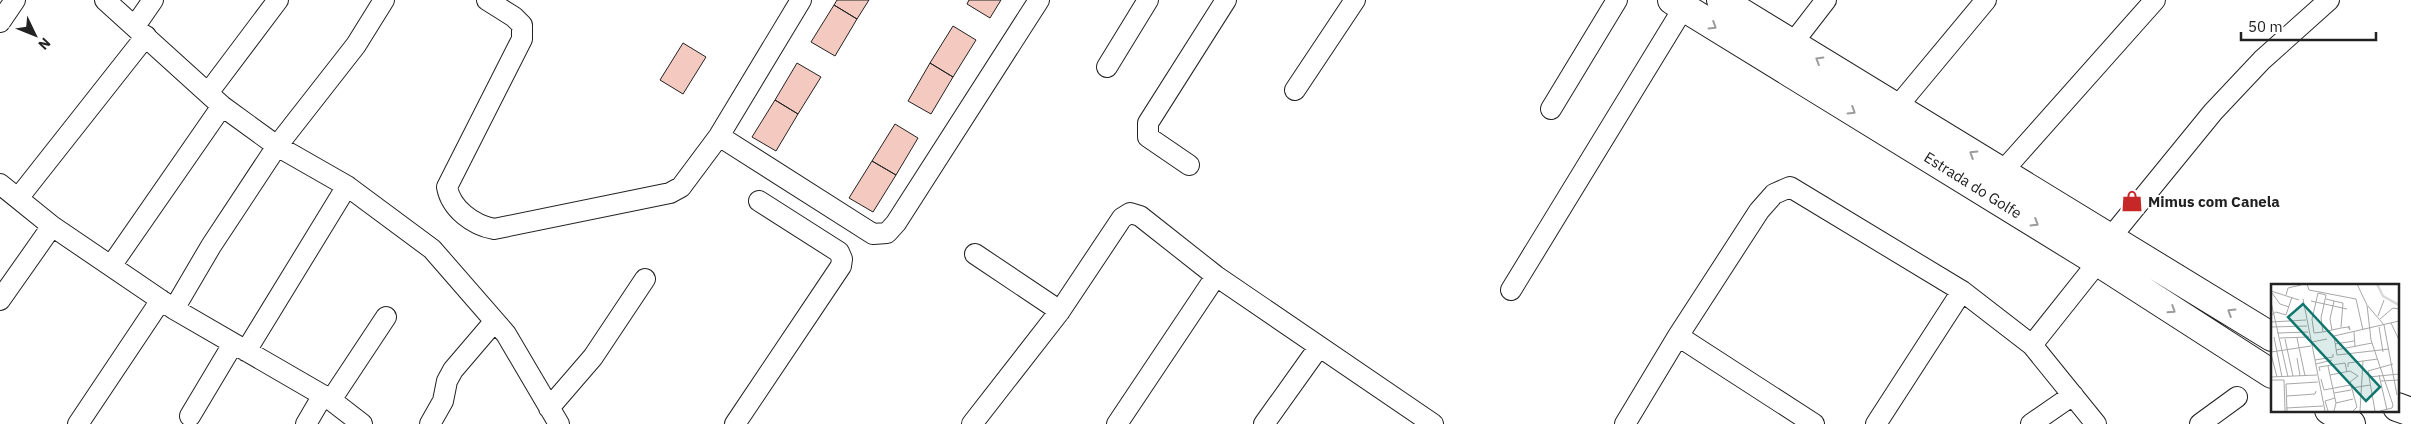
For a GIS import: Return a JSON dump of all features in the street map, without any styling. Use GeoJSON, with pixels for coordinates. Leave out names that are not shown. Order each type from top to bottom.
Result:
{"type":"FeatureCollection","features":[{"type":"Feature","properties":{"kind":"highway","name":"Estrada do Golfe"},"geometry":{"type":"LineString","coordinates":[[1721,0],[2112,237],[2271,337]]}},
{"type":"Feature","properties":{"kind":"highway","name":"Estrada do Golfe"},"geometry":{"type":"LineString","coordinates":[[1678,4],[2098,262],[2271,373]]}},
{"type":"Feature","properties":{"kind":"highway"},"geometry":{"type":"LineString","coordinates":[[2398,408],[2411,412]]}},
{"type":"Feature","properties":{"kind":"highway"},"geometry":{"type":"LineString","coordinates":[[2332,412],[2351,424]]}},
{"type":"Feature","properties":{"kind":"street"},"geometry":{"type":"LineString","coordinates":[[0,22],[15,0]]}},
{"type":"Feature","properties":{"kind":"street"},"geometry":{"type":"LineString","coordinates":[[106,0],[215,100],[277,146],[347,186],[432,249],[506,334],[554,416],[645,279]]}},
{"type":"Feature","properties":{"kind":"street"},"geometry":{"type":"LineString","coordinates":[[19,198],[140,31],[153,0]]}},
{"type":"Feature","properties":{"kind":"street"},"geometry":{"type":"LineString","coordinates":[[111,266],[278,0]]}},
{"type":"Feature","properties":{"kind":"street"},"geometry":{"type":"LineString","coordinates":[[78,424],[211,246],[277,146],[350,53],[384,0]]}},
{"type":"Feature","properties":{"kind":"street"},"geometry":{"type":"LineString","coordinates":[[487,0],[514,17],[522,25],[522,39],[448,187],[449,198],[457,209],[483,227],[494,230],[670,193],[681,187],[719,136],[801,0]]}},
{"type":"Feature","properties":{"kind":"street"},"geometry":{"type":"LineString","coordinates":[[719,136],[873,234],[887,233],[896,223],[1039,0]]}},
{"type":"Feature","properties":{"kind":"street"},"geometry":{"type":"LineString","coordinates":[[1107,67],[1148,0]]}},
{"type":"Feature","properties":{"kind":"street"},"geometry":{"type":"LineString","coordinates":[[1189,165],[1148,137],[1148,123],[1226,0]]}},
{"type":"Feature","properties":{"kind":"street"},"geometry":{"type":"LineString","coordinates":[[1295,90],[1355,0]]}},
{"type":"Feature","properties":{"kind":"street"},"geometry":{"type":"LineString","coordinates":[[1551,109],[1617,0]]}},
{"type":"Feature","properties":{"kind":"street"},"geometry":{"type":"LineString","coordinates":[[1792,44],[1826,0]]}},
{"type":"Feature","properties":{"kind":"street"},"geometry":{"type":"LineString","coordinates":[[1897,107],[1986,0]]}},
{"type":"Feature","properties":{"kind":"street"},"geometry":{"type":"LineString","coordinates":[[2002,172],[2155,0]]}},
{"type":"Feature","properties":{"kind":"street"},"geometry":{"type":"LineString","coordinates":[[2112,237],[2213,112],[2262,60],[2329,0]]}},
{"type":"Feature","properties":{"kind":"street"},"geometry":{"type":"LineString","coordinates":[[1511,290],[1678,4]]}},
{"type":"Feature","properties":{"kind":"street"},"geometry":{"type":"LineString","coordinates":[[0,184],[52,226],[167,304],[327,398],[362,424]]}},
{"type":"Feature","properties":{"kind":"street"},"geometry":{"type":"LineString","coordinates":[[190,416],[240,348],[347,186]]}},
{"type":"Feature","properties":{"kind":"street"},"geometry":{"type":"LineString","coordinates":[[1625,424],[1678,336],[1758,211],[1774,194],[1790,187],[1962,291],[2032,345],[2096,424]]}},
{"type":"Feature","properties":{"kind":"street"},"geometry":{"type":"LineString","coordinates":[[735,424],[841,266],[842,259],[839,252],[758,201]]}},
{"type":"Feature","properties":{"kind":"street"},"geometry":{"type":"LineString","coordinates":[[972,424],[1060,311],[1122,218],[1130,213],[1140,216],[1216,276],[1433,424]]}},
{"type":"Feature","properties":{"kind":"street"},"geometry":{"type":"LineString","coordinates":[[0,300],[52,226]]}},
{"type":"Feature","properties":{"kind":"street"},"geometry":{"type":"LineString","coordinates":[[975,254],[1060,311]]}},
{"type":"Feature","properties":{"kind":"street"},"geometry":{"type":"LineString","coordinates":[[2032,345],[2098,262]]}},
{"type":"Feature","properties":{"kind":"street"},"geometry":{"type":"LineString","coordinates":[[1117,424],[1216,276]]}},
{"type":"Feature","properties":{"kind":"street"},"geometry":{"type":"LineString","coordinates":[[1876,424],[1962,291]]}},
{"type":"Feature","properties":{"kind":"street"},"geometry":{"type":"LineString","coordinates":[[306,424],[386,317]]}},
{"type":"Feature","properties":{"kind":"street"},"geometry":{"type":"LineString","coordinates":[[430,424],[443,401],[447,381],[453,370],[494,322]]}},
{"type":"Feature","properties":{"kind":"street"},"geometry":{"type":"LineString","coordinates":[[1678,336],[1814,424]]}},
{"type":"Feature","properties":{"kind":"street"},"geometry":{"type":"LineString","coordinates":[[1264,424],[1319,347]]}},
{"type":"Feature","properties":{"kind":"street"},"geometry":{"type":"LineString","coordinates":[[2031,424],[2073,394]]}},
{"type":"Feature","properties":{"kind":"street"},"geometry":{"type":"LineString","coordinates":[[2200,424],[2237,397]]}},
{"type":"Feature","properties":{"kind":"building"},"geometry":{"type":"Polygon","coordinates":[[[837,0],[869,0],[857,19],[834,5],[837,0]]]}},
{"type":"Feature","properties":{"kind":"building"},"geometry":{"type":"Polygon","coordinates":[[[969,0],[1001,0],[990,18],[967,4],[969,0]]]}},
{"type":"Feature","properties":{"kind":"building"},"geometry":{"type":"Polygon","coordinates":[[[834,5],[857,19],[835,56],[811,42],[834,5]]]}},
{"type":"Feature","properties":{"kind":"building"},"geometry":{"type":"Polygon","coordinates":[[[953,26],[976,40],[953,77],[930,63],[953,26]]]}},
{"type":"Feature","properties":{"kind":"building"},"geometry":{"type":"Polygon","coordinates":[[[683,43],[706,57],[683,94],[660,80],[683,43]]]}},
{"type":"Feature","properties":{"kind":"building"},"geometry":{"type":"Polygon","coordinates":[[[797,63],[821,77],[798,114],[775,100],[797,63]]]}},
{"type":"Feature","properties":{"kind":"building"},"geometry":{"type":"Polygon","coordinates":[[[930,63],[953,77],[931,114],[908,101],[930,63]]]}},
{"type":"Feature","properties":{"kind":"building"},"geometry":{"type":"Polygon","coordinates":[[[775,100],[798,114],[776,151],[752,137],[775,100]]]}},
{"type":"Feature","properties":{"kind":"building"},"geometry":{"type":"Polygon","coordinates":[[[895,124],[918,138],[896,175],[872,161],[895,124]]]}},
{"type":"Feature","properties":{"kind":"building"},"geometry":{"type":"Polygon","coordinates":[[[872,161],[896,175],[873,212],[849,198],[872,161]]]}},
{"type":"Feature","properties":{"kind":"place","name":"Mimus com Canela"},"geometry":{"type":"Point","coordinates":[2132,201]}}]}
